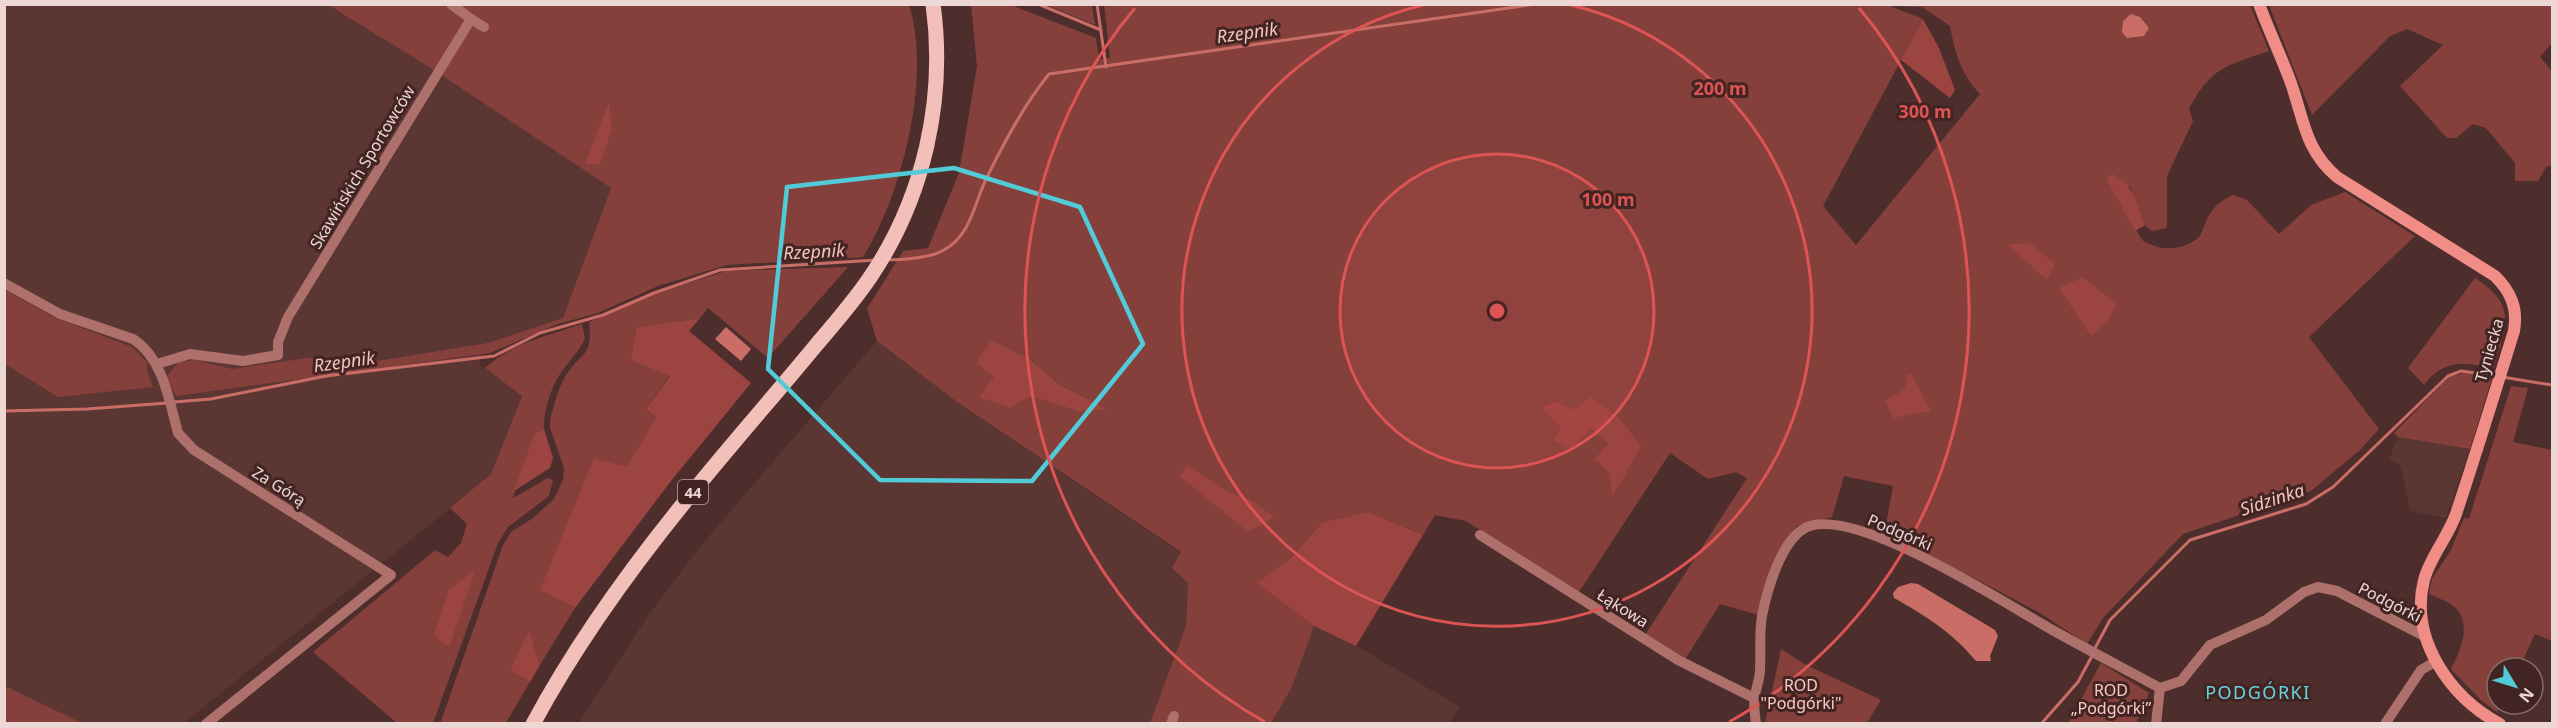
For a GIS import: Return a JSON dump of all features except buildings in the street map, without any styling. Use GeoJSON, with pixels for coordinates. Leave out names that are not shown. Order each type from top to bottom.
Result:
{"type":"FeatureCollection","features":[{"type":"Feature","properties":{"kind":"main road","name":"44"},"geometry":{"type":"LineString","coordinates":[[533,723],[572,658],[629,573],[692,493],[809,355],[872,275],[889,245],[911,197],[931,128],[936,75],[933,4]]}},
{"type":"Feature","properties":{"kind":"street"},"geometry":{"type":"LineString","coordinates":[[451,4],[484,27]]}},
{"type":"Feature","properties":{"kind":"street","name":"Tyniecka"},"geometry":{"type":"LineString","coordinates":[[2259,4],[2291,83],[2308,139],[2319,160],[2337,177],[2494,276],[2508,291],[2515,308],[2516,319],[2455,516],[2424,580],[2422,609],[2426,637],[2435,662],[2455,688],[2487,717],[2500,723]]}},
{"type":"Feature","properties":{"kind":"street","name":"Skawińskich Sportowców"},"geometry":{"type":"LineString","coordinates":[[157,364],[190,354],[243,361],[278,355],[278,342],[288,317],[471,18]]}},
{"type":"Feature","properties":{"kind":"street","name":"Za Górą"},"geometry":{"type":"LineString","coordinates":[[4,283],[60,314],[133,339],[153,356],[178,433],[194,450],[391,575],[206,723]]}},
{"type":"Feature","properties":{"kind":"street","name":"Podgórki"},"geometry":{"type":"LineString","coordinates":[[1756,723],[1754,698],[1760,673],[1762,617],[1767,595],[1786,549],[1798,534],[1812,526],[1837,526],[1872,534],[1900,545],[2160,688],[2181,681],[2210,645],[2266,620],[2304,592],[2318,586],[2337,591],[2426,637]]}},
{"type":"Feature","properties":{"kind":"street","name":"Łąkowa"},"geometry":{"type":"LineString","coordinates":[[1480,535],[1678,660],[1754,698]]}},
{"type":"Feature","properties":{"kind":"street"},"geometry":{"type":"LineString","coordinates":[[2385,723],[2421,670],[2435,662]]}},
{"type":"Feature","properties":{"kind":"street"},"geometry":{"type":"LineString","coordinates":[[2156,723],[2160,688]]}},
{"type":"Feature","properties":{"kind":"street"},"geometry":{"type":"LineString","coordinates":[[219,713],[226,723]]}},
{"type":"Feature","properties":{"kind":"highlighted area"},"geometry":{"type":"Polygon","coordinates":[[[954,168],[1080,207],[1143,344],[1032,481],[880,480],[768,369],[787,187],[954,168]]]}},
{"type":"Feature","properties":{"kind":"shaded area"},"geometry":{"type":"Polygon","coordinates":[[[4,5],[327,5],[429,67],[611,188],[563,318],[488,343],[479,364],[522,396],[491,475],[184,723],[82,723],[5,686],[4,5]]]}},
{"type":"Feature","properties":{"kind":"shaded area"},"geometry":{"type":"Polygon","coordinates":[[[2131,14],[2140,17],[2149,28],[2144,36],[2127,38],[2122,32],[2123,21],[2131,14]]]}},
{"type":"Feature","properties":{"kind":"shaded area"},"geometry":{"type":"Polygon","coordinates":[[[1923,19],[1939,48],[1955,90],[1950,98],[1901,60],[1923,19]]]}},
{"type":"Feature","properties":{"kind":"shaded area"},"geometry":{"type":"Polygon","coordinates":[[[609,102],[612,129],[600,164],[585,164],[609,102]]]}},
{"type":"Feature","properties":{"kind":"shaded area"},"geometry":{"type":"Polygon","coordinates":[[[2112,174],[2130,188],[2137,202],[2145,225],[2135,231],[2106,178],[2112,174]]]}},
{"type":"Feature","properties":{"kind":"shaded area"},"geometry":{"type":"Polygon","coordinates":[[[2030,243],[2055,264],[2047,280],[2008,245],[2030,243]]]}},
{"type":"Feature","properties":{"kind":"shaded area"},"geometry":{"type":"Polygon","coordinates":[[[2083,277],[2116,304],[2109,319],[2091,336],[2059,288],[2083,277]]]}},
{"type":"Feature","properties":{"kind":"shaded area"},"geometry":{"type":"Polygon","coordinates":[[[700,318],[689,331],[751,383],[671,481],[575,608],[540,590],[594,458],[627,467],[656,417],[646,409],[670,376],[631,360],[637,327],[700,318]]]}},
{"type":"Feature","properties":{"kind":"shaded area"},"geometry":{"type":"Polygon","coordinates":[[[726,327],[751,349],[741,361],[715,339],[726,327]]]}},
{"type":"Feature","properties":{"kind":"shaded area"},"geometry":{"type":"Polygon","coordinates":[[[992,340],[1032,361],[1060,385],[1108,409],[1080,412],[1030,396],[1010,408],[979,397],[994,377],[976,363],[992,340]]]}},
{"type":"Feature","properties":{"kind":"shaded area"},"geometry":{"type":"Polygon","coordinates":[[[877,341],[957,402],[1181,553],[1188,583],[1186,626],[1150,723],[578,724],[649,614],[704,542],[877,341]]]}},
{"type":"Feature","properties":{"kind":"shaded area"},"geometry":{"type":"Polygon","coordinates":[[[1911,374],[1931,411],[1893,418],[1885,401],[1905,389],[1907,375],[1911,374]]]}},
{"type":"Feature","properties":{"kind":"shaded area"},"geometry":{"type":"Polygon","coordinates":[[[1591,397],[1620,419],[1641,446],[1613,497],[1609,472],[1595,459],[1608,443],[1591,429],[1571,449],[1553,440],[1561,428],[1540,408],[1556,401],[1574,410],[1591,397]]]}},
{"type":"Feature","properties":{"kind":"shaded area"},"geometry":{"type":"Polygon","coordinates":[[[544,429],[553,458],[550,468],[514,491],[534,434],[544,429]]]}},
{"type":"Feature","properties":{"kind":"shaded area"},"geometry":{"type":"Polygon","coordinates":[[[2398,437],[2470,449],[2446,518],[2410,511],[2401,466],[2389,459],[2398,437]]]}},
{"type":"Feature","properties":{"kind":"shaded area"},"geometry":{"type":"Polygon","coordinates":[[[1187,465],[1225,490],[1251,500],[1274,517],[1248,532],[1180,476],[1187,465]]]}},
{"type":"Feature","properties":{"kind":"shaded area"},"geometry":{"type":"Polygon","coordinates":[[[1369,512],[1423,535],[1356,646],[1314,626],[1257,583],[1291,558],[1322,522],[1369,512]]]}},
{"type":"Feature","properties":{"kind":"shaded area"},"geometry":{"type":"Polygon","coordinates":[[[475,571],[449,647],[434,635],[449,589],[475,571]]]}},
{"type":"Feature","properties":{"kind":"shaded area"},"geometry":{"type":"Polygon","coordinates":[[[1911,583],[1918,584],[1995,630],[1998,636],[1990,656],[1991,661],[1976,661],[1938,626],[1894,598],[1893,593],[1898,587],[1911,583]]]}},
{"type":"Feature","properties":{"kind":"shaded area"},"geometry":{"type":"Polygon","coordinates":[[[1314,626],[1357,646],[1460,707],[1450,723],[1272,724],[1292,687],[1314,626]]]}},
{"type":"Feature","properties":{"kind":"shaded area"},"geometry":{"type":"Polygon","coordinates":[[[529,631],[540,665],[530,682],[510,670],[529,631]]]}},
{"type":"Feature","properties":{"kind":"green space"},"geometry":{"type":"Polygon","coordinates":[[[971,4],[1011,5],[1096,38],[1099,59],[1110,58],[1104,4],[2250,5],[2269,51],[2241,60],[2221,70],[2205,84],[2197,95],[2189,109],[2193,121],[2167,176],[2167,228],[2152,231],[2145,225],[2130,187],[2106,178],[2142,240],[2156,247],[2179,247],[2193,242],[2202,233],[2212,210],[2233,195],[2247,200],[2279,234],[2311,205],[2345,192],[2415,236],[2309,337],[2379,429],[2360,450],[2311,491],[2183,534],[2103,618],[2087,644],[2040,613],[1885,531],[1893,486],[1844,476],[1832,517],[1797,526],[1789,536],[1759,615],[1720,604],[1684,661],[1645,635],[1747,478],[1736,472],[1708,479],[1670,453],[1579,592],[1466,521],[1435,515],[1423,535],[1369,512],[1322,522],[1291,558],[1258,583],[1314,626],[1292,687],[1271,724],[1150,723],[1186,626],[1188,583],[1172,568],[1181,552],[957,402],[877,341],[867,309],[903,251],[928,248],[959,173],[977,66],[971,4]],[[1890,6],[1923,19],[1823,206],[1856,245],[1980,94],[1968,79],[1960,63],[1950,26],[1922,7],[1890,6]],[[1032,361],[995,377],[980,397],[1030,396],[1080,412],[1106,408],[1060,385],[1032,361]],[[1556,401],[1540,408],[1561,428],[1553,440],[1591,429],[1608,443],[1609,472],[1614,496],[1640,445],[1556,401]]]}},
{"type":"Feature","properties":{"kind":"green space"},"geometry":{"type":"Polygon","coordinates":[[[328,5],[909,5],[915,34],[917,66],[915,100],[901,169],[890,201],[863,257],[727,265],[658,286],[598,313],[558,324],[490,353],[176,396],[166,377],[179,362],[195,360],[232,369],[314,357],[316,371],[488,343],[563,318],[611,188],[429,67],[328,5]]]}},
{"type":"Feature","properties":{"kind":"green space"},"geometry":{"type":"Polygon","coordinates":[[[1047,5],[1092,5],[1095,25],[1047,5]]]}},
{"type":"Feature","properties":{"kind":"green space"},"geometry":{"type":"Polygon","coordinates":[[[2269,5],[2552,5],[2552,43],[2540,57],[2552,71],[2552,165],[2546,167],[2538,181],[2515,181],[2515,163],[2486,128],[2473,124],[2456,138],[2447,138],[2400,86],[2443,45],[2407,29],[2390,36],[2312,115],[2269,5]]]}},
{"type":"Feature","properties":{"kind":"green space"},"geometry":{"type":"Polygon","coordinates":[[[848,267],[768,358],[708,308],[700,318],[637,327],[670,375],[646,409],[656,417],[627,468],[594,459],[541,590],[575,608],[540,665],[529,632],[510,670],[530,682],[506,723],[440,724],[503,545],[511,532],[533,518],[554,499],[563,480],[564,468],[550,428],[550,420],[563,380],[588,348],[589,322],[658,293],[726,271],[848,267]]]}},
{"type":"Feature","properties":{"kind":"green space"},"geometry":{"type":"Polygon","coordinates":[[[2475,278],[2489,288],[2503,307],[2505,328],[2494,368],[2464,364],[2447,366],[2432,376],[2424,385],[2408,368],[2475,278]]]}},
{"type":"Feature","properties":{"kind":"green space"},"geometry":{"type":"Polygon","coordinates":[[[4,289],[53,317],[132,347],[147,362],[147,372],[153,387],[58,397],[5,364],[4,289]]]}},
{"type":"Feature","properties":{"kind":"green space"},"geometry":{"type":"Polygon","coordinates":[[[582,324],[585,338],[554,386],[546,408],[544,429],[534,434],[513,498],[548,478],[553,480],[549,496],[508,527],[498,543],[433,723],[397,723],[313,652],[435,550],[448,557],[461,543],[467,524],[450,508],[491,474],[522,396],[485,368],[518,346],[582,324]]]}},
{"type":"Feature","properties":{"kind":"green space"},"geometry":{"type":"Polygon","coordinates":[[[2464,373],[2492,378],[2470,449],[2398,437],[2394,433],[2449,377],[2464,373]]]}},
{"type":"Feature","properties":{"kind":"green space"},"geometry":{"type":"Polygon","coordinates":[[[2511,386],[2528,388],[2513,442],[2552,450],[2552,641],[2535,634],[2525,656],[2485,656],[2485,703],[2451,669],[2463,635],[2462,618],[2451,604],[2429,594],[2432,579],[2451,550],[2464,518],[2469,519],[2511,386]]]}},
{"type":"Feature","properties":{"kind":"green space","name":"ROD \"Podgórki\""},"geometry":{"type":"Polygon","coordinates":[[[1781,649],[1806,665],[1881,700],[1867,723],[1765,723],[1781,649]]]}},
{"type":"Feature","properties":{"kind":"green space","name":"ROD „Podgórki”"},"geometry":{"type":"Polygon","coordinates":[[[2101,663],[2149,693],[2136,723],[2068,723],[2101,663]]]}},
{"type":"Feature","properties":{"kind":"green space"},"geometry":{"type":"Polygon","coordinates":[[[5,686],[82,723],[5,723],[5,686]]]}},
{"type":"Feature","properties":{"kind":"waterway"},"geometry":{"type":"LineString","coordinates":[[1038,4],[1101,30]]}},
{"type":"Feature","properties":{"kind":"waterway"},"geometry":{"type":"LineString","coordinates":[[1097,4],[1106,67]]}},
{"type":"Feature","properties":{"kind":"waterway","name":"Rzepnik"},"geometry":{"type":"LineString","coordinates":[[886,260],[932,255],[944,250],[961,236],[987,177],[1008,137],[1031,98],[1049,74],[1536,4]]}},
{"type":"Feature","properties":{"kind":"waterway","name":"Rzepnik"},"geometry":{"type":"LineString","coordinates":[[174,402],[211,399],[326,376],[494,356],[540,333],[603,315],[654,293],[720,270],[876,260]]}},
{"type":"Feature","properties":{"kind":"waterway","name":"Sidzinka"},"geometry":{"type":"LineString","coordinates":[[2094,650],[2110,620],[2190,540],[2306,504],[2333,487],[2448,376],[2461,371],[2496,376]]}},
{"type":"Feature","properties":{"kind":"waterway","name":"Sidzinka"},"geometry":{"type":"LineString","coordinates":[[2502,377],[2552,385]]}},
{"type":"Feature","properties":{"kind":"waterway","name":"Rzepnik"},"geometry":{"type":"LineString","coordinates":[[4,411],[87,409],[167,403]]}},
{"type":"Feature","properties":{"kind":"waterway","name":"Sidzinka"},"geometry":{"type":"LineString","coordinates":[[2041,724],[2078,682],[2092,656]]}},
{"type":"Feature","properties":{"kind":"district","name":"PODGÓRKI"},"geometry":{"type":"Point","coordinates":[2258,692]}}]}
